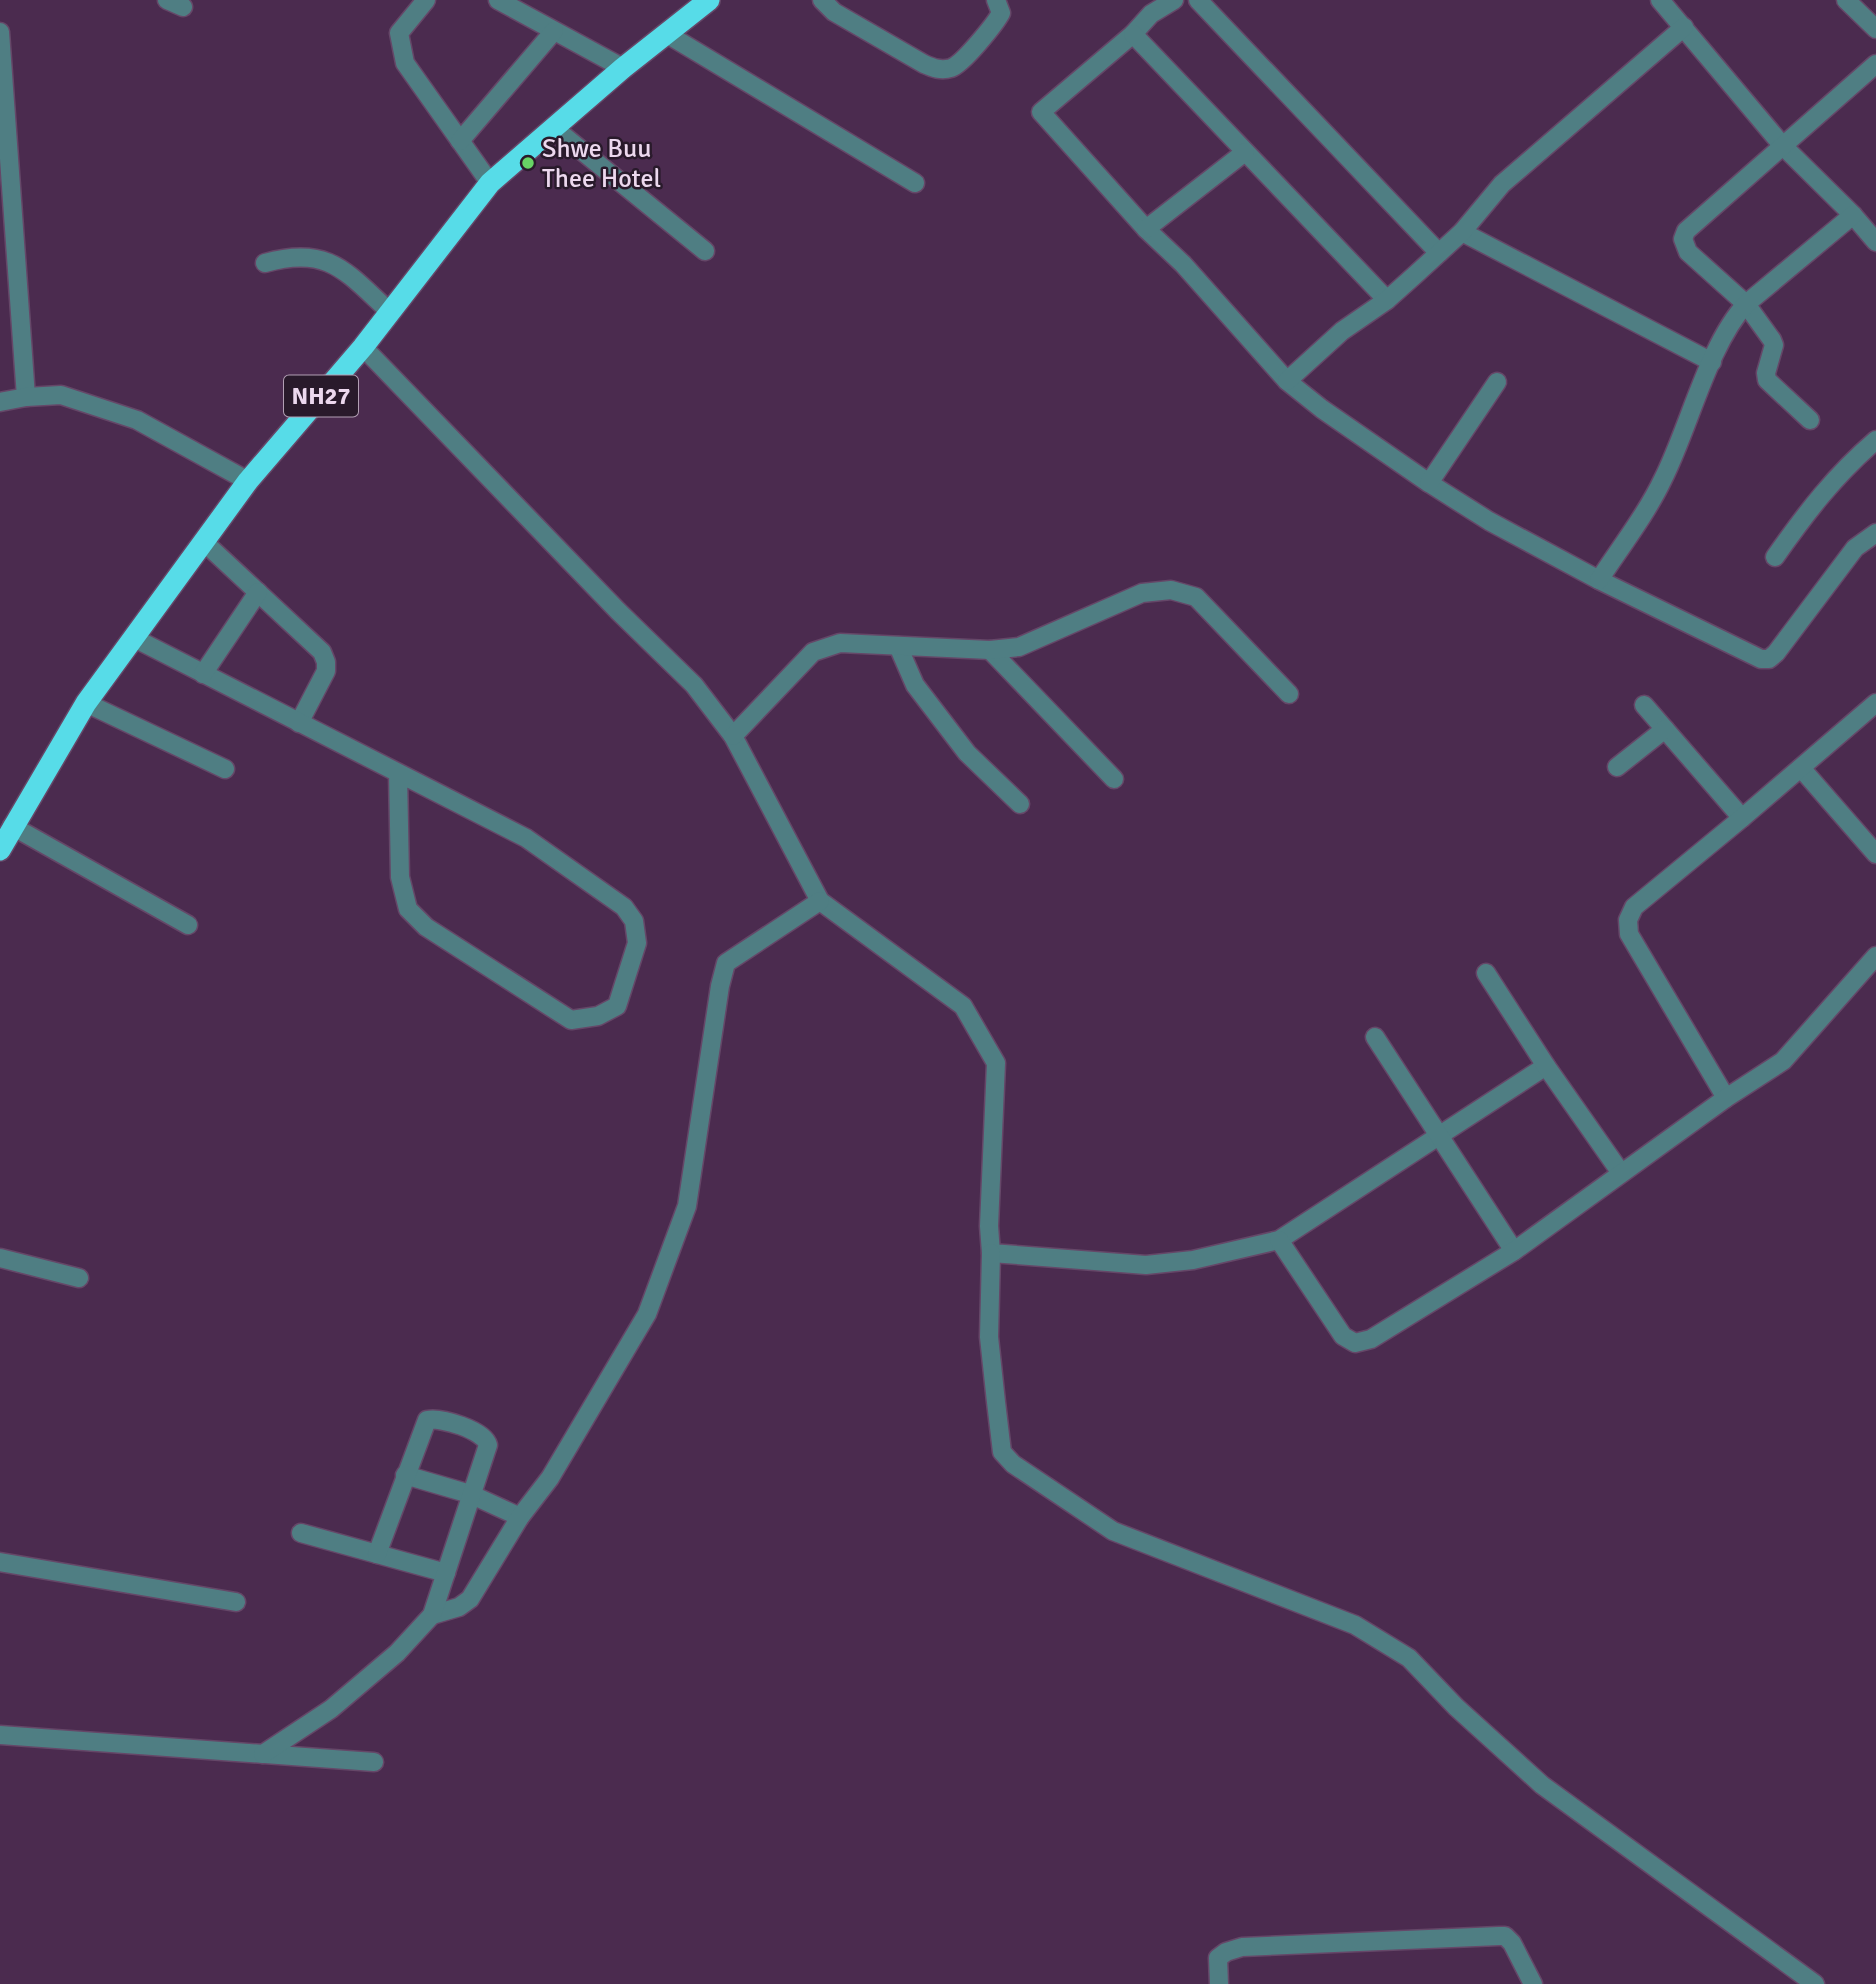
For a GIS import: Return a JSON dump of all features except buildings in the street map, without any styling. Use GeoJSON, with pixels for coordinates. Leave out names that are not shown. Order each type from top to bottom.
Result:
{"type":"FeatureCollection","features":[{"type":"Feature","properties":{"kind":"highway","name":"NH27"},"geometry":{"type":"LineString","coordinates":[[0,850],[86,703],[248,481],[363,347],[490,183],[623,68],[709,0]]}},
{"type":"Feature","properties":{"kind":"street"},"geometry":{"type":"LineString","coordinates":[[426,0],[399,33],[405,63],[490,183]]}},
{"type":"Feature","properties":{"kind":"street"},"geometry":{"type":"LineString","coordinates":[[498,0],[623,68]]}},
{"type":"Feature","properties":{"kind":"street"},"geometry":{"type":"LineString","coordinates":[[822,0],[835,12],[933,69],[954,67],[996,24],[1000,13],[996,0]]}},
{"type":"Feature","properties":{"kind":"street"},"geometry":{"type":"LineString","coordinates":[[1174,0],[1151,14],[1133,34],[1041,112],[1146,229],[1183,264],[1287,381],[1322,409],[1489,521],[1599,580],[1753,656],[1769,659],[1776,653],[1855,548],[1876,533]]}},
{"type":"Feature","properties":{"kind":"street"},"geometry":{"type":"LineString","coordinates":[[1198,0],[1439,253]]}},
{"type":"Feature","properties":{"kind":"street"},"geometry":{"type":"LineString","coordinates":[[1660,0],[1783,145],[1876,242]]}},
{"type":"Feature","properties":{"kind":"street"},"geometry":{"type":"LineString","coordinates":[[1846,0],[1876,29]]}},
{"type":"Feature","properties":{"kind":"street"},"geometry":{"type":"LineString","coordinates":[[1287,381],[1342,331],[1387,300],[1462,232],[1502,184],[1684,27]]}},
{"type":"Feature","properties":{"kind":"street"},"geometry":{"type":"LineString","coordinates":[[460,141],[554,31]]}},
{"type":"Feature","properties":{"kind":"street"},"geometry":{"type":"LineString","coordinates":[[0,32],[26,397]]}},
{"type":"Feature","properties":{"kind":"street"},"geometry":{"type":"LineString","coordinates":[[667,34],[915,184]]}},
{"type":"Feature","properties":{"kind":"street"},"geometry":{"type":"LineString","coordinates":[[1133,34],[1387,300]]}},
{"type":"Feature","properties":{"kind":"street"},"geometry":{"type":"LineString","coordinates":[[1810,420],[1767,380],[1766,373],[1774,345],[1746,304],[1688,252],[1683,239],[1686,231],[1876,64]]}},
{"type":"Feature","properties":{"kind":"street"},"geometry":{"type":"LineString","coordinates":[[554,128],[705,251]]}},
{"type":"Feature","properties":{"kind":"street"},"geometry":{"type":"LineString","coordinates":[[1146,229],[1245,152]]}},
{"type":"Feature","properties":{"kind":"street"},"geometry":{"type":"LineString","coordinates":[[1599,580],[1663,481],[1712,362],[1736,315],[1853,215]]}},
{"type":"Feature","properties":{"kind":"street"},"geometry":{"type":"LineString","coordinates":[[1462,232],[1712,362]]}},
{"type":"Feature","properties":{"kind":"street"},"geometry":{"type":"LineString","coordinates":[[265,263],[289,257],[315,257],[343,270],[390,312]]}},
{"type":"Feature","properties":{"kind":"street"},"geometry":{"type":"LineString","coordinates":[[363,347],[618,611],[694,685],[733,736],[820,901],[964,1006],[996,1063],[989,1226],[989,1337],[1002,1452],[1013,1464],[1113,1531],[1355,1625],[1409,1658],[1456,1707],[1542,1785],[1815,1984]]}},
{"type":"Feature","properties":{"kind":"street"},"geometry":{"type":"LineString","coordinates":[[1429,483],[1497,382]]}},
{"type":"Feature","properties":{"kind":"street"},"geometry":{"type":"LineString","coordinates":[[0,402],[61,395],[137,420],[248,481]]}},
{"type":"Feature","properties":{"kind":"street"},"geometry":{"type":"LineString","coordinates":[[1775,557],[1844,467],[1876,440]]}},
{"type":"Feature","properties":{"kind":"street"},"geometry":{"type":"LineString","coordinates":[[204,542],[322,652],[326,671],[299,723]]}},
{"type":"Feature","properties":{"kind":"street"},"geometry":{"type":"LineString","coordinates":[[733,736],[813,652],[840,643],[990,650],[1019,648],[1142,593],[1171,590],[1196,597],[1289,694]]}},
{"type":"Feature","properties":{"kind":"street"},"geometry":{"type":"LineString","coordinates":[[203,674],[258,592]]}},
{"type":"Feature","properties":{"kind":"street"},"geometry":{"type":"LineString","coordinates":[[134,638],[526,838],[624,907],[634,921],[637,943],[617,1006],[598,1016],[571,1020],[426,927],[408,909],[400,877],[398,774]]}},
{"type":"Feature","properties":{"kind":"street"},"geometry":{"type":"LineString","coordinates":[[898,646],[915,685],[960,744],[1020,804]]}},
{"type":"Feature","properties":{"kind":"street"},"geometry":{"type":"LineString","coordinates":[[990,650],[1114,779]]}},
{"type":"Feature","properties":{"kind":"street"},"geometry":{"type":"LineString","coordinates":[[86,703],[225,769]]}},
{"type":"Feature","properties":{"kind":"street"},"geometry":{"type":"LineString","coordinates":[[1726,1098],[1629,934],[1628,920],[1634,907],[1876,703]]}},
{"type":"Feature","properties":{"kind":"street"},"geometry":{"type":"LineString","coordinates":[[1644,705],[1742,818]]}},
{"type":"Feature","properties":{"kind":"street"},"geometry":{"type":"LineString","coordinates":[[1617,767],[1665,729]]}},
{"type":"Feature","properties":{"kind":"street"},"geometry":{"type":"LineString","coordinates":[[1801,768],[1873,846]]}},
{"type":"Feature","properties":{"kind":"street"},"geometry":{"type":"LineString","coordinates":[[12,826],[188,925]]}},
{"type":"Feature","properties":{"kind":"street"},"geometry":{"type":"LineString","coordinates":[[432,1615],[459,1608],[470,1599],[520,1517],[550,1478],[647,1314],[687,1206],[720,986],[726,963],[820,901]]}},
{"type":"Feature","properties":{"kind":"street"},"geometry":{"type":"LineString","coordinates":[[1279,1240],[1343,1336],[1355,1343],[1371,1339],[1514,1251],[1726,1098],[1783,1061],[1876,956]]}},
{"type":"Feature","properties":{"kind":"street"},"geometry":{"type":"LineString","coordinates":[[1486,973],[1546,1066],[1621,1173]]}},
{"type":"Feature","properties":{"kind":"street"},"geometry":{"type":"LineString","coordinates":[[1375,1037],[1514,1251]]}},
{"type":"Feature","properties":{"kind":"street"},"geometry":{"type":"LineString","coordinates":[[991,1253],[1146,1265],[1193,1260],[1279,1240],[1546,1066]]}},
{"type":"Feature","properties":{"kind":"street"},"geometry":{"type":"LineString","coordinates":[[0,1258],[79,1278]]}},
{"type":"Feature","properties":{"kind":"street"},"geometry":{"type":"LineString","coordinates":[[263,1754],[331,1709],[397,1653],[432,1615],[488,1445],[486,1438],[443,1420],[426,1420],[377,1554]]}},
{"type":"Feature","properties":{"kind":"street"},"geometry":{"type":"LineString","coordinates":[[405,1475],[470,1494],[520,1517]]}},
{"type":"Feature","properties":{"kind":"street"},"geometry":{"type":"LineString","coordinates":[[301,1532],[446,1573]]}},
{"type":"Feature","properties":{"kind":"street"},"geometry":{"type":"LineString","coordinates":[[0,1562],[236,1602]]}},
{"type":"Feature","properties":{"kind":"street"},"geometry":{"type":"LineString","coordinates":[[0,1734],[374,1762]]}},
{"type":"Feature","properties":{"kind":"street"},"geometry":{"type":"LineString","coordinates":[[1219,1984],[1218,1958],[1241,1947],[1505,1936],[1512,1943],[1533,1984]]}},
{"type":"Feature","properties":{"kind":"place","name":"Shwe Buu Thee Hotel"},"geometry":{"type":"Point","coordinates":[528,163]}}]}
